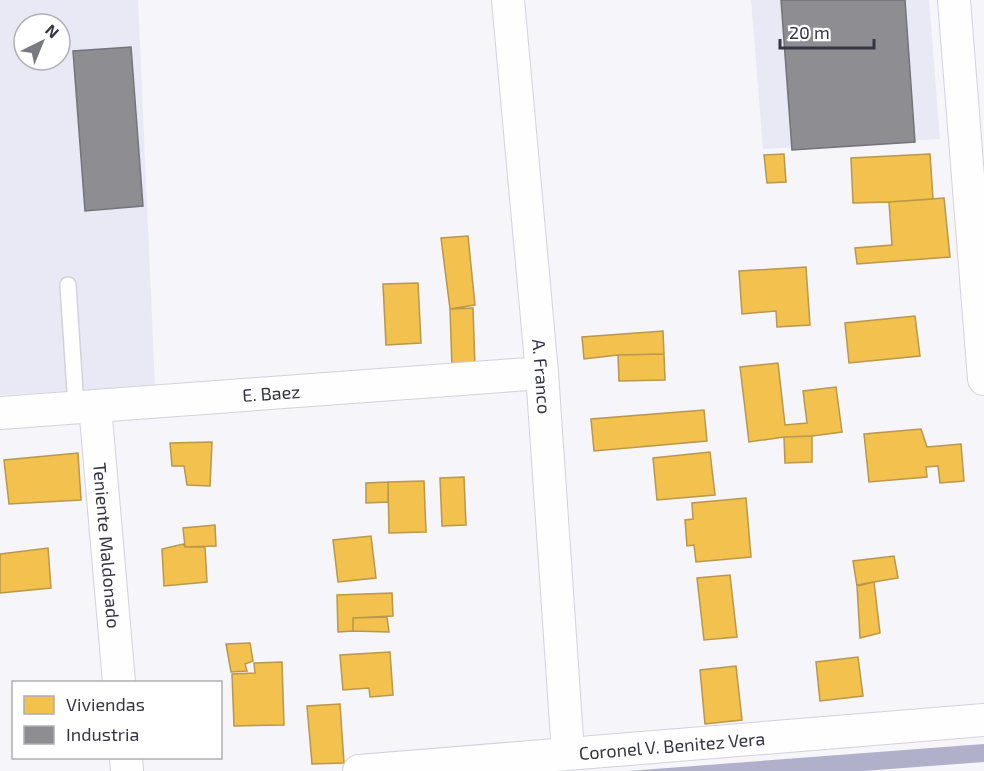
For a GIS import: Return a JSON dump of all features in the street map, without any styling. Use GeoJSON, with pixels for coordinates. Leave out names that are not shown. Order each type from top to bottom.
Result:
{"type":"FeatureCollection","features":[{"type":"Feature","properties":{"kind":"street","name":"A. Franco"},"geometry":{"type":"LineString","coordinates":[[508,0],[542,373],[568,753]]}},
{"type":"Feature","properties":{"kind":"street"},"geometry":{"type":"LineString","coordinates":[[954,0],[984,379]]}},
{"type":"Feature","properties":{"kind":"street","name":"E. Baez"},"geometry":{"type":"LineString","coordinates":[[0,413],[542,373]]}},
{"type":"Feature","properties":{"kind":"street","name":"Teniente Maldonado"},"geometry":{"type":"LineString","coordinates":[[85,407],[119,681]]}},
{"type":"Feature","properties":{"kind":"street","name":"Coronel V. Benitez Vera"},"geometry":{"type":"LineString","coordinates":[[359,771],[984,720]]}},
{"type":"Feature","properties":{"kind":"lane"},"geometry":{"type":"LineString","coordinates":[[68,285],[85,407]]}},
{"type":"Feature","properties":{"kind":"shaded area"},"geometry":{"type":"Polygon","coordinates":[[[0,0],[138,0],[155,387],[0,395],[0,0]]]}},
{"type":"Feature","properties":{"kind":"shaded area"},"geometry":{"type":"Polygon","coordinates":[[[751,0],[929,0],[940,139],[763,149],[751,0]]]}},
{"type":"Feature","properties":{"kind":"water"},"geometry":{"type":"Polygon","coordinates":[[[984,744],[984,762],[863,771],[628,771],[984,744]]]}},
{"type":"Feature","properties":{"kind":"building: Viviendas"},"geometry":{"type":"Polygon","coordinates":[[[784,154],[786,182],[767,183],[764,155],[784,154]]]}},
{"type":"Feature","properties":{"kind":"building: Viviendas"},"geometry":{"type":"Polygon","coordinates":[[[930,154],[933,199],[853,203],[851,158],[930,154]]]}},
{"type":"Feature","properties":{"kind":"building: Viviendas"},"geometry":{"type":"Polygon","coordinates":[[[944,198],[950,257],[857,264],[855,248],[892,245],[889,202],[944,198]]]}},
{"type":"Feature","properties":{"kind":"building: Viviendas"},"geometry":{"type":"Polygon","coordinates":[[[468,236],[475,305],[450,309],[441,238],[468,236]]]}},
{"type":"Feature","properties":{"kind":"building: Viviendas"},"geometry":{"type":"Polygon","coordinates":[[[806,267],[810,325],[777,327],[776,311],[742,314],[739,271],[806,267]]]}},
{"type":"Feature","properties":{"kind":"building: Viviendas"},"geometry":{"type":"Polygon","coordinates":[[[418,283],[421,343],[386,345],[383,284],[418,283]]]}},
{"type":"Feature","properties":{"kind":"building: Viviendas"},"geometry":{"type":"Polygon","coordinates":[[[473,308],[475,367],[452,368],[450,309],[473,308]]]}},
{"type":"Feature","properties":{"kind":"building: Viviendas"},"geometry":{"type":"Polygon","coordinates":[[[915,316],[920,356],[849,363],[845,323],[915,316]]]}},
{"type":"Feature","properties":{"kind":"building: Viviendas"},"geometry":{"type":"Polygon","coordinates":[[[663,331],[664,354],[618,355],[584,359],[582,337],[663,331]]]}},
{"type":"Feature","properties":{"kind":"building: Viviendas"},"geometry":{"type":"Polygon","coordinates":[[[664,354],[665,380],[619,381],[618,355],[664,354]]]}},
{"type":"Feature","properties":{"kind":"building: Viviendas"},"geometry":{"type":"Polygon","coordinates":[[[778,363],[785,425],[807,423],[803,391],[836,387],[842,432],[749,442],[740,367],[778,363]]]}},
{"type":"Feature","properties":{"kind":"building: Viviendas"},"geometry":{"type":"Polygon","coordinates":[[[704,410],[707,441],[594,451],[591,419],[704,410]]]}},
{"type":"Feature","properties":{"kind":"building: Viviendas"},"geometry":{"type":"Polygon","coordinates":[[[921,429],[927,447],[961,444],[964,481],[940,483],[938,466],[926,467],[927,477],[869,482],[864,434],[921,429]]]}},
{"type":"Feature","properties":{"kind":"building: Viviendas"},"geometry":{"type":"Polygon","coordinates":[[[812,436],[812,462],[785,463],[784,437],[812,436]]]}},
{"type":"Feature","properties":{"kind":"building: Viviendas"},"geometry":{"type":"Polygon","coordinates":[[[212,442],[210,486],[187,485],[184,466],[172,466],[170,443],[212,442]]]}},
{"type":"Feature","properties":{"kind":"building: Viviendas"},"geometry":{"type":"Polygon","coordinates":[[[710,452],[715,495],[657,500],[653,458],[710,452]]]}},
{"type":"Feature","properties":{"kind":"building: Viviendas"},"geometry":{"type":"Polygon","coordinates":[[[78,453],[81,500],[9,504],[4,460],[78,453]]]}},
{"type":"Feature","properties":{"kind":"building: Viviendas"},"geometry":{"type":"Polygon","coordinates":[[[464,477],[466,525],[442,526],[440,478],[464,477]]]}},
{"type":"Feature","properties":{"kind":"building: Viviendas"},"geometry":{"type":"Polygon","coordinates":[[[424,481],[426,532],[389,533],[388,482],[424,481]]]}},
{"type":"Feature","properties":{"kind":"building: Viviendas"},"geometry":{"type":"Polygon","coordinates":[[[388,482],[388,502],[366,503],[366,483],[388,482]]]}},
{"type":"Feature","properties":{"kind":"building: Viviendas"},"geometry":{"type":"Polygon","coordinates":[[[746,498],[751,557],[696,562],[694,545],[687,546],[685,520],[693,519],[692,503],[746,498]]]}},
{"type":"Feature","properties":{"kind":"building: Viviendas"},"geometry":{"type":"Polygon","coordinates":[[[215,525],[216,546],[185,547],[183,528],[215,525]]]}},
{"type":"Feature","properties":{"kind":"building: Viviendas"},"geometry":{"type":"Polygon","coordinates":[[[371,536],[376,578],[338,582],[333,540],[371,536]]]}},
{"type":"Feature","properties":{"kind":"building: Viviendas"},"geometry":{"type":"Polygon","coordinates":[[[183,544],[185,547],[205,547],[207,582],[164,586],[162,549],[183,544]]]}},
{"type":"Feature","properties":{"kind":"building: Viviendas"},"geometry":{"type":"Polygon","coordinates":[[[48,548],[51,588],[0,593],[0,554],[48,548]]]}},
{"type":"Feature","properties":{"kind":"building: Viviendas"},"geometry":{"type":"Polygon","coordinates":[[[894,556],[898,578],[857,586],[853,561],[894,556]]]}},
{"type":"Feature","properties":{"kind":"building: Viviendas"},"geometry":{"type":"Polygon","coordinates":[[[730,575],[737,637],[704,640],[697,578],[730,575]]]}},
{"type":"Feature","properties":{"kind":"building: Viviendas"},"geometry":{"type":"Polygon","coordinates":[[[874,582],[880,633],[860,638],[857,585],[874,582]]]}},
{"type":"Feature","properties":{"kind":"building: Viviendas"},"geometry":{"type":"Polygon","coordinates":[[[392,593],[393,616],[353,618],[353,631],[338,632],[337,595],[392,593]]]}},
{"type":"Feature","properties":{"kind":"building: Viviendas"},"geometry":{"type":"Polygon","coordinates":[[[387,617],[389,632],[353,631],[353,618],[387,617]]]}},
{"type":"Feature","properties":{"kind":"building: Viviendas"},"geometry":{"type":"Polygon","coordinates":[[[250,643],[253,661],[245,664],[247,671],[231,672],[226,644],[250,643]]]}},
{"type":"Feature","properties":{"kind":"building: Viviendas"},"geometry":{"type":"Polygon","coordinates":[[[390,652],[393,695],[370,697],[369,688],[343,690],[340,655],[390,652]]]}},
{"type":"Feature","properties":{"kind":"building: Viviendas"},"geometry":{"type":"Polygon","coordinates":[[[858,657],[863,696],[820,701],[816,662],[858,657]]]}},
{"type":"Feature","properties":{"kind":"building: Viviendas"},"geometry":{"type":"Polygon","coordinates":[[[282,662],[284,725],[234,726],[232,674],[255,673],[254,663],[282,662]]]}},
{"type":"Feature","properties":{"kind":"building: Viviendas"},"geometry":{"type":"Polygon","coordinates":[[[736,666],[742,720],[705,724],[700,670],[736,666]]]}},
{"type":"Feature","properties":{"kind":"building: Viviendas"},"geometry":{"type":"Polygon","coordinates":[[[340,704],[344,763],[312,764],[307,706],[340,704]]]}},
{"type":"Feature","properties":{"kind":"building: Industria"},"geometry":{"type":"Polygon","coordinates":[[[781,0],[905,0],[915,142],[792,150],[781,0]]]}},
{"type":"Feature","properties":{"kind":"building: Industria"},"geometry":{"type":"Polygon","coordinates":[[[131,47],[143,206],[85,211],[73,51],[131,47]]]}}]}
